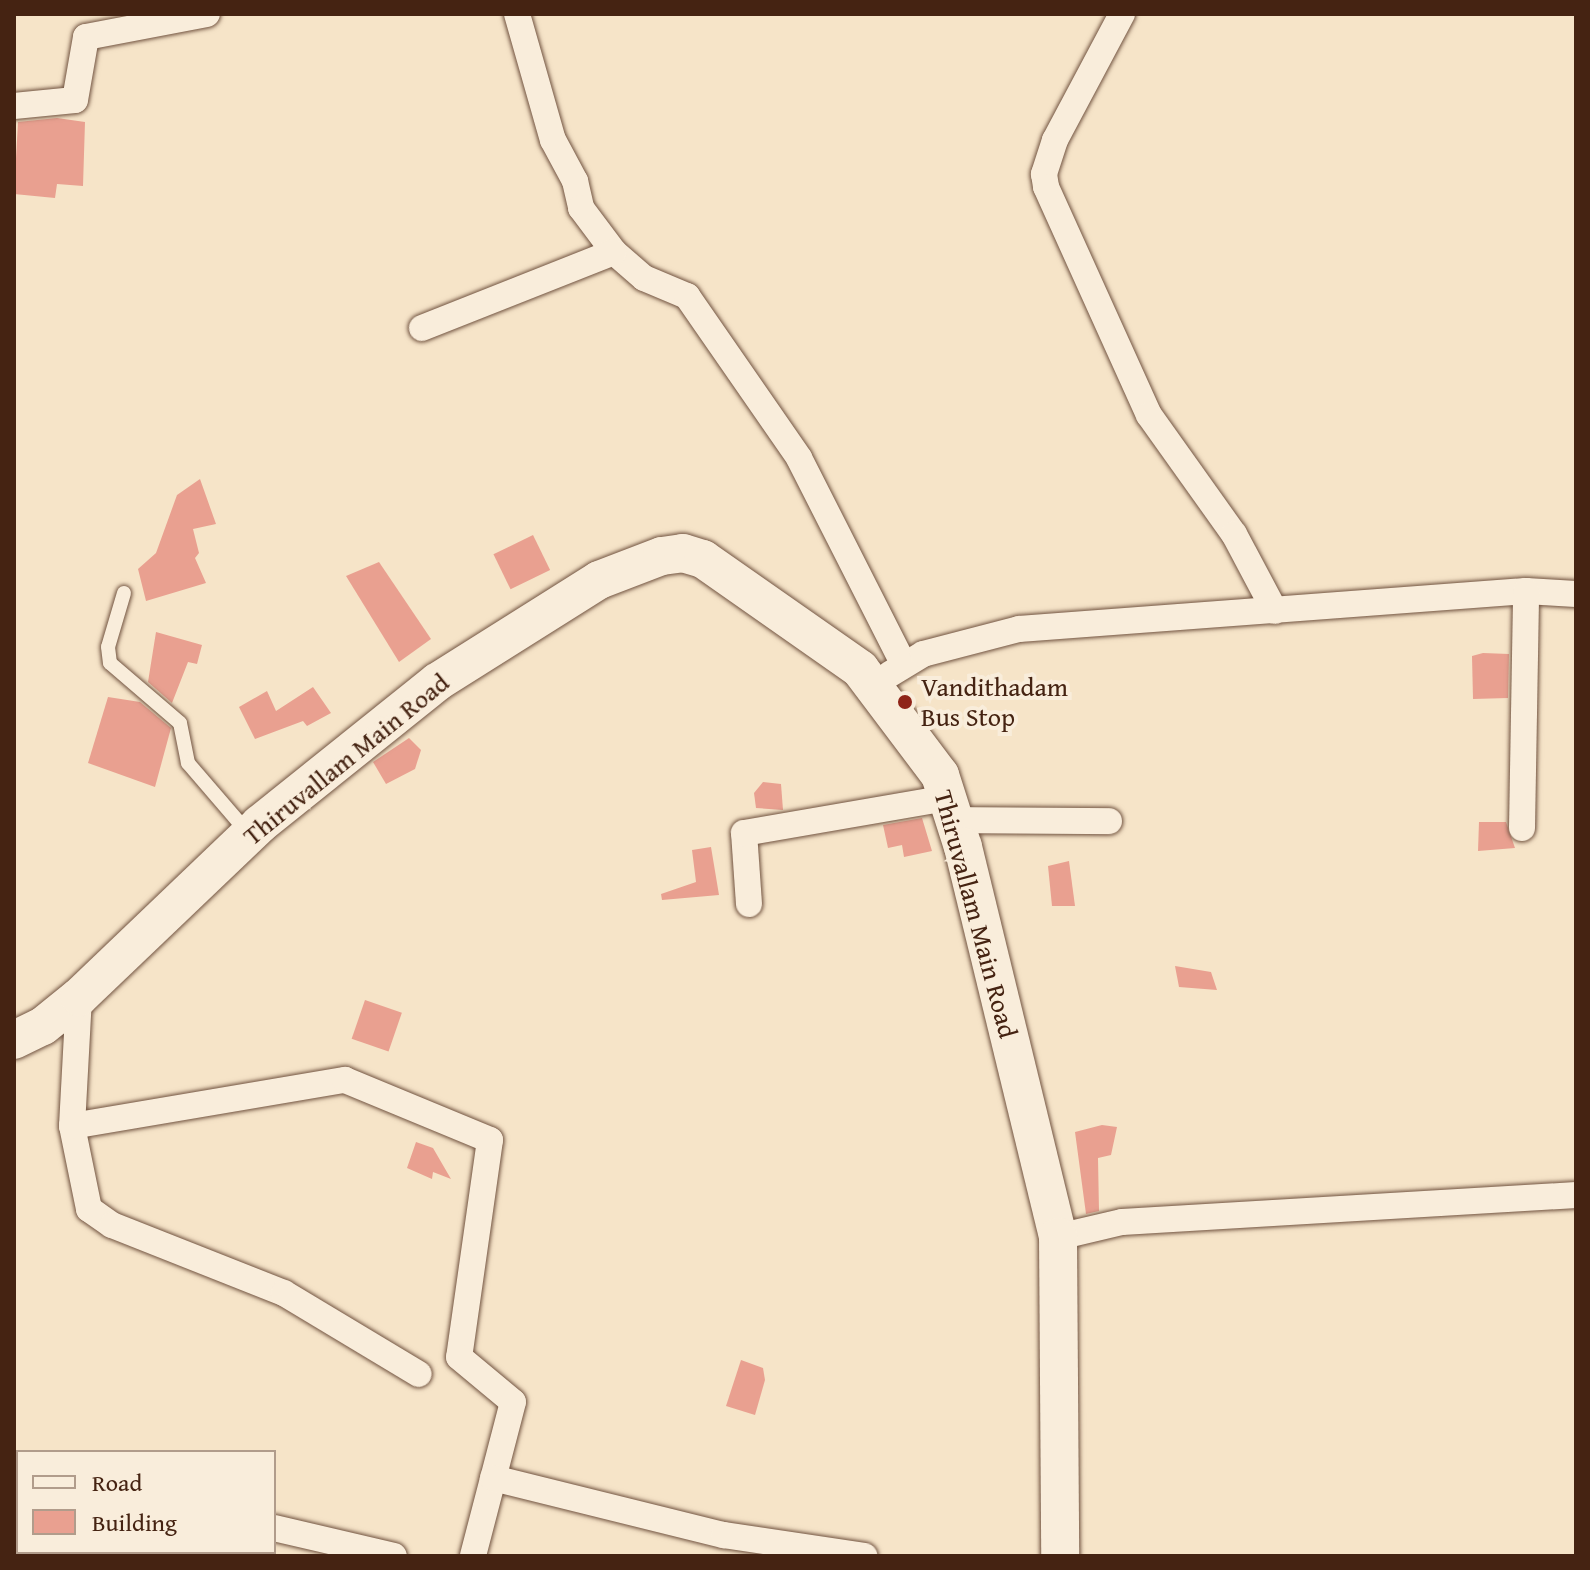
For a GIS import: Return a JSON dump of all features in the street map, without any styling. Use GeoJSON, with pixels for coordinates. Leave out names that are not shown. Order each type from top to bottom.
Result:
{"type":"FeatureCollection","features":[{"type":"Feature","properties":{"kind":"main road","name":"Thiruvallam Main Road"},"geometry":{"type":"LineString","coordinates":[[14,1040],[43,1026],[79,997],[249,834],[437,682],[599,580],[662,556],[683,553],[730,573],[890,674],[940,775],[1058,1237],[1060,1556]]}},
{"type":"Feature","properties":{"kind":"street"},"geometry":{"type":"LineString","coordinates":[[14,106],[75,100],[86,37],[164,18],[207,14]]}},
{"type":"Feature","properties":{"kind":"street"},"geometry":{"type":"LineString","coordinates":[[517,14],[553,140],[575,181],[581,208],[614,252],[644,278],[687,296],[799,458],[890,674],[1019,629],[1526,591],[1576,594]]}},
{"type":"Feature","properties":{"kind":"street"},"geometry":{"type":"LineString","coordinates":[[1122,14],[1055,140],[1044,174],[1046,187],[1149,415],[1234,534],[1275,611]]}},
{"type":"Feature","properties":{"kind":"street"},"geometry":{"type":"LineString","coordinates":[[422,328],[614,252]]}},
{"type":"Feature","properties":{"kind":"street"},"geometry":{"type":"LineString","coordinates":[[1522,828],[1526,591]]}},
{"type":"Feature","properties":{"kind":"street"},"geometry":{"type":"LineString","coordinates":[[749,904],[744,833],[951,809],[1109,821]]}},
{"type":"Feature","properties":{"kind":"street"},"geometry":{"type":"LineString","coordinates":[[79,997],[72,1126],[84,1200],[96,1215],[284,1293],[419,1374]]}},
{"type":"Feature","properties":{"kind":"street"},"geometry":{"type":"LineString","coordinates":[[72,1126],[345,1080],[490,1140],[459,1357],[513,1402],[473,1556]]}},
{"type":"Feature","properties":{"kind":"street"},"geometry":{"type":"LineString","coordinates":[[1058,1237],[1122,1222],[1576,1195]]}},
{"type":"Feature","properties":{"kind":"street"},"geometry":{"type":"LineString","coordinates":[[493,1478],[724,1535],[864,1556]]}},
{"type":"Feature","properties":{"kind":"street"},"geometry":{"type":"LineString","coordinates":[[276,1528],[394,1556]]}},
{"type":"Feature","properties":{"kind":"lane"},"geometry":{"type":"LineString","coordinates":[[124,593],[108,647],[110,663],[180,723],[188,763],[249,834]]}},
{"type":"Feature","properties":{"kind":"building"},"geometry":{"type":"Polygon","coordinates":[[[57,118],[85,122],[83,186],[57,184],[55,198],[14,194],[18,122],[57,118]]]}},
{"type":"Feature","properties":{"kind":"building"},"geometry":{"type":"Polygon","coordinates":[[[200,479],[216,524],[193,529],[199,553],[195,558],[206,583],[146,601],[138,569],[156,553],[177,495],[200,479]]]}},
{"type":"Feature","properties":{"kind":"building"},"geometry":{"type":"Polygon","coordinates":[[[533,535],[550,570],[511,589],[493,554],[533,535]]]}},
{"type":"Feature","properties":{"kind":"building"},"geometry":{"type":"Polygon","coordinates":[[[379,562],[431,639],[399,662],[346,576],[379,562]]]}},
{"type":"Feature","properties":{"kind":"building"},"geometry":{"type":"Polygon","coordinates":[[[156,632],[202,645],[197,664],[188,662],[172,703],[148,682],[156,632]]]}},
{"type":"Feature","properties":{"kind":"building"},"geometry":{"type":"Polygon","coordinates":[[[1483,653],[1509,654],[1508,698],[1473,699],[1472,656],[1483,653]]]}},
{"type":"Feature","properties":{"kind":"building"},"geometry":{"type":"Polygon","coordinates":[[[313,687],[331,713],[307,726],[303,721],[255,739],[239,707],[267,691],[276,711],[313,687]]]}},
{"type":"Feature","properties":{"kind":"building"},"geometry":{"type":"Polygon","coordinates":[[[108,697],[140,702],[171,728],[155,787],[88,763],[108,697]]]}},
{"type":"Feature","properties":{"kind":"building"},"geometry":{"type":"Polygon","coordinates":[[[409,738],[421,750],[415,769],[386,784],[373,762],[409,738]]]}},
{"type":"Feature","properties":{"kind":"building"},"geometry":{"type":"Polygon","coordinates":[[[763,782],[781,784],[783,810],[756,808],[754,793],[763,782]]]}},
{"type":"Feature","properties":{"kind":"building"},"geometry":{"type":"Polygon","coordinates":[[[922,818],[932,851],[904,857],[902,845],[888,848],[883,825],[922,818]]]}},
{"type":"Feature","properties":{"kind":"building"},"geometry":{"type":"Polygon","coordinates":[[[1479,822],[1506,822],[1515,848],[1478,851],[1479,822]]]}},
{"type":"Feature","properties":{"kind":"building"},"geometry":{"type":"Polygon","coordinates":[[[711,847],[719,895],[662,900],[661,894],[696,882],[692,850],[711,847]]]}},
{"type":"Feature","properties":{"kind":"building"},"geometry":{"type":"Polygon","coordinates":[[[1069,861],[1075,906],[1052,906],[1048,866],[1069,861]]]}},
{"type":"Feature","properties":{"kind":"building"},"geometry":{"type":"Polygon","coordinates":[[[1175,966],[1211,972],[1217,990],[1179,987],[1175,966]]]}},
{"type":"Feature","properties":{"kind":"building"},"geometry":{"type":"Polygon","coordinates":[[[365,1000],[402,1013],[389,1051],[352,1039],[365,1000]]]}},
{"type":"Feature","properties":{"kind":"building"},"geometry":{"type":"Polygon","coordinates":[[[1102,1125],[1117,1127],[1111,1155],[1098,1158],[1099,1211],[1086,1214],[1075,1132],[1102,1125]]]}},
{"type":"Feature","properties":{"kind":"building"},"geometry":{"type":"Polygon","coordinates":[[[416,1142],[433,1148],[451,1179],[433,1172],[432,1179],[407,1168],[416,1142]]]}},
{"type":"Feature","properties":{"kind":"building"},"geometry":{"type":"Polygon","coordinates":[[[741,1360],[763,1368],[765,1380],[755,1415],[726,1406],[741,1360]]]}},
{"type":"Feature","properties":{"kind":"place","name":"Vandithadam Bus Stop"},"geometry":{"type":"Point","coordinates":[905,702]}}]}
